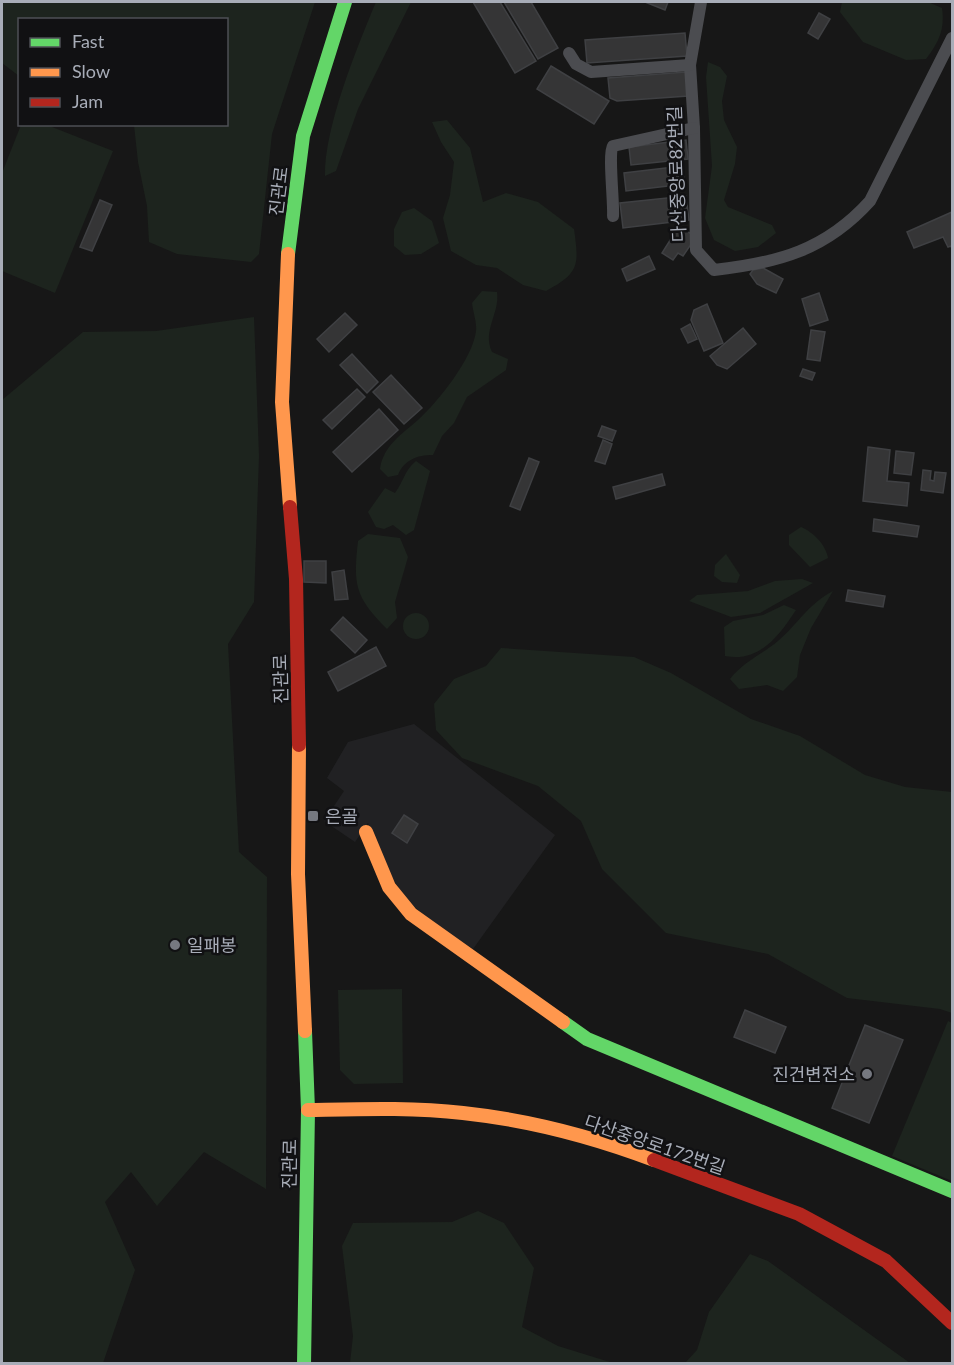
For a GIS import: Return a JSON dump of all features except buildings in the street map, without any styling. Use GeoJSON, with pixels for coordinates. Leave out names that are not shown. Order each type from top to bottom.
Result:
{"type":"FeatureCollection","features":[{"type":"Feature","properties":{"kind":"street","name":"진관로"},"geometry":{"type":"LineString","coordinates":[[303,1364],[306,1331],[308,1110],[298,874],[300,758],[296,579],[282,402],[285,277],[303,136],[324,62],[345,2]]}},
{"type":"Feature","properties":{"kind":"street","name":"다산중앙로82번길"},"geometry":{"type":"LineString","coordinates":[[701,2],[690,65],[694,128],[696,250],[714,270],[806,251],[853,220],[870,201],[952,38]]}},
{"type":"Feature","properties":{"kind":"street"},"geometry":{"type":"LineString","coordinates":[[569,53],[576,64],[591,72],[690,65]]}},
{"type":"Feature","properties":{"kind":"street"},"geometry":{"type":"LineString","coordinates":[[613,216],[614,187],[609,157],[613,146],[694,128]]}},
{"type":"Feature","properties":{"kind":"street"},"geometry":{"type":"LineString","coordinates":[[366,832],[389,887],[411,914],[587,1039],[952,1191]]}},
{"type":"Feature","properties":{"kind":"street","name":"다산중앙로172번길"},"geometry":{"type":"LineString","coordinates":[[308,1110],[405,1109],[464,1113],[538,1125],[623,1149],[799,1214],[886,1261],[952,1323]]}},
{"type":"Feature","properties":{"kind":"shaded area"},"geometry":{"type":"Polygon","coordinates":[[[2,2],[315,2],[272,134],[259,254],[251,262],[177,254],[149,242],[147,206],[138,162],[134,126],[228,126],[228,18],[18,18],[18,75],[2,63],[2,2]]]}},
{"type":"Feature","properties":{"kind":"shaded area"},"geometry":{"type":"Polygon","coordinates":[[[376,2],[411,2],[358,109],[336,171],[325,176],[330,135],[343,88],[376,2]]]}},
{"type":"Feature","properties":{"kind":"shaded area"},"geometry":{"type":"Polygon","coordinates":[[[842,2],[928,2],[942,8],[943,22],[940,35],[926,59],[906,60],[863,42],[840,12],[842,2]]]}},
{"type":"Feature","properties":{"kind":"shaded area"},"geometry":{"type":"Polygon","coordinates":[[[708,62],[720,67],[727,76],[722,101],[724,120],[737,147],[735,164],[724,200],[728,207],[772,225],[776,233],[758,247],[735,251],[714,240],[705,218],[712,166],[706,77],[708,62]]]}},
{"type":"Feature","properties":{"kind":"shaded area"},"geometry":{"type":"Polygon","coordinates":[[[447,120],[470,148],[483,202],[506,193],[538,202],[574,229],[577,251],[575,267],[557,285],[546,291],[523,285],[497,268],[476,265],[451,251],[443,218],[450,195],[454,162],[432,122],[447,120]]]}},
{"type":"Feature","properties":{"kind":"shaded area"},"geometry":{"type":"Polygon","coordinates":[[[21,126],[50,126],[113,151],[55,293],[2,271],[2,173],[21,126]]]}},
{"type":"Feature","properties":{"kind":"shaded area"},"geometry":{"type":"Polygon","coordinates":[[[414,208],[432,221],[439,243],[421,254],[405,255],[394,246],[394,229],[402,212],[414,208]]]}},
{"type":"Feature","properties":{"kind":"shaded area"},"geometry":{"type":"Polygon","coordinates":[[[482,291],[497,292],[489,344],[492,352],[508,359],[506,370],[467,397],[454,423],[442,436],[433,455],[412,459],[398,475],[388,477],[380,469],[389,447],[435,402],[462,366],[476,331],[472,303],[482,291]]]}},
{"type":"Feature","properties":{"kind":"shaded area"},"geometry":{"type":"Polygon","coordinates":[[[254,317],[259,456],[254,602],[228,644],[239,852],[267,877],[266,1189],[204,1152],[157,1206],[131,1172],[105,1202],[135,1270],[103,1363],[2,1363],[2,400],[83,332],[156,331],[254,317]]]}},
{"type":"Feature","properties":{"kind":"shaded area"},"geometry":{"type":"Polygon","coordinates":[[[416,461],[430,471],[414,530],[406,535],[393,525],[384,529],[376,527],[368,512],[385,488],[395,493],[416,461]]]}},
{"type":"Feature","properties":{"kind":"shaded area"},"geometry":{"type":"Polygon","coordinates":[[[801,527],[810,532],[825,548],[828,558],[810,567],[789,545],[789,535],[801,527]]]}},
{"type":"Feature","properties":{"kind":"shaded area"},"geometry":{"type":"Polygon","coordinates":[[[368,534],[400,538],[408,557],[395,602],[397,618],[387,629],[362,599],[357,580],[358,541],[368,534]]]}},
{"type":"Feature","properties":{"kind":"shaded area"},"geometry":{"type":"Polygon","coordinates":[[[726,554],[740,575],[737,583],[722,582],[714,576],[715,565],[726,554]]]}},
{"type":"Feature","properties":{"kind":"shaded area"},"geometry":{"type":"Polygon","coordinates":[[[802,579],[813,583],[760,613],[731,617],[689,601],[697,595],[748,591],[775,581],[802,579]]]}},
{"type":"Feature","properties":{"kind":"shaded area"},"geometry":{"type":"Polygon","coordinates":[[[833,591],[811,628],[800,655],[797,677],[783,691],[767,685],[739,689],[730,679],[735,673],[778,641],[810,608],[833,591]]]}},
{"type":"Feature","properties":{"kind":"shaded area"},"geometry":{"type":"Polygon","coordinates":[[[784,605],[796,610],[783,629],[767,645],[748,655],[725,656],[724,627],[733,621],[763,615],[784,605]]]}},
{"type":"Feature","properties":{"kind":"shaded area"},"geometry":{"type":"Polygon","coordinates":[[[416,613],[425,617],[429,626],[425,635],[416,639],[407,635],[403,626],[407,617],[416,613]]]}},
{"type":"Feature","properties":{"kind":"shaded area"},"geometry":{"type":"Polygon","coordinates":[[[501,648],[634,657],[671,673],[751,719],[800,736],[865,775],[905,787],[952,792],[952,1013],[940,1009],[847,998],[768,954],[666,933],[602,869],[581,821],[538,786],[462,758],[436,730],[434,704],[454,679],[486,666],[501,648]]]}},
{"type":"Feature","properties":{"kind":"shaded area"},"geometry":{"type":"Polygon","coordinates":[[[414,724],[555,835],[473,949],[430,921],[406,899],[387,870],[368,823],[355,842],[324,821],[344,791],[327,778],[348,742],[414,724]]]}},
{"type":"Feature","properties":{"kind":"shaded area"},"geometry":{"type":"Polygon","coordinates":[[[402,989],[403,1083],[354,1084],[340,1070],[338,990],[402,989]]]}},
{"type":"Feature","properties":{"kind":"shaded area"},"geometry":{"type":"Polygon","coordinates":[[[948,1021],[952,1023],[952,1181],[892,1156],[948,1021]]]}},
{"type":"Feature","properties":{"kind":"shaded area"},"geometry":{"type":"Polygon","coordinates":[[[478,1211],[504,1223],[534,1268],[522,1327],[558,1346],[613,1363],[350,1363],[353,1336],[342,1246],[353,1223],[452,1222],[478,1211]]]}},
{"type":"Feature","properties":{"kind":"shaded area"},"geometry":{"type":"Polygon","coordinates":[[[750,1254],[768,1261],[910,1363],[685,1363],[697,1350],[709,1312],[750,1254]]]}},
{"type":"Feature","properties":{"kind":"traffic: fast"},"geometry":{"type":"LineString","coordinates":[[288,254],[303,136],[345,2]]}},
{"type":"Feature","properties":{"kind":"traffic: fast"},"geometry":{"type":"LineString","coordinates":[[563,1022],[587,1039],[952,1191]]}},
{"type":"Feature","properties":{"kind":"traffic: fast"},"geometry":{"type":"LineString","coordinates":[[304,1364],[308,1110],[305,1031]]}},
{"type":"Feature","properties":{"kind":"traffic: slow"},"geometry":{"type":"LineString","coordinates":[[288,254],[282,402],[290,507]]}},
{"type":"Feature","properties":{"kind":"traffic: slow"},"geometry":{"type":"LineString","coordinates":[[299,745],[298,874],[305,1031]]}},
{"type":"Feature","properties":{"kind":"traffic: slow"},"geometry":{"type":"LineString","coordinates":[[366,832],[389,887],[411,914],[563,1022]]}},
{"type":"Feature","properties":{"kind":"traffic: slow"},"geometry":{"type":"LineString","coordinates":[[308,1110],[405,1109],[487,1116],[560,1130],[654,1160]]}},
{"type":"Feature","properties":{"kind":"traffic: jam"},"geometry":{"type":"LineString","coordinates":[[290,507],[296,579],[299,745]]}},
{"type":"Feature","properties":{"kind":"traffic: jam"},"geometry":{"type":"LineString","coordinates":[[654,1160],[799,1214],[886,1261],[952,1323]]}},
{"type":"Feature","properties":{"kind":"place","name":"은골"},"geometry":{"type":"Point","coordinates":[313,816]}},
{"type":"Feature","properties":{"kind":"place","name":"일패봉"},"geometry":{"type":"Point","coordinates":[175,945]}},
{"type":"Feature","properties":{"kind":"place","name":"진건변전소"},"geometry":{"type":"Point","coordinates":[867,1074]}}]}
